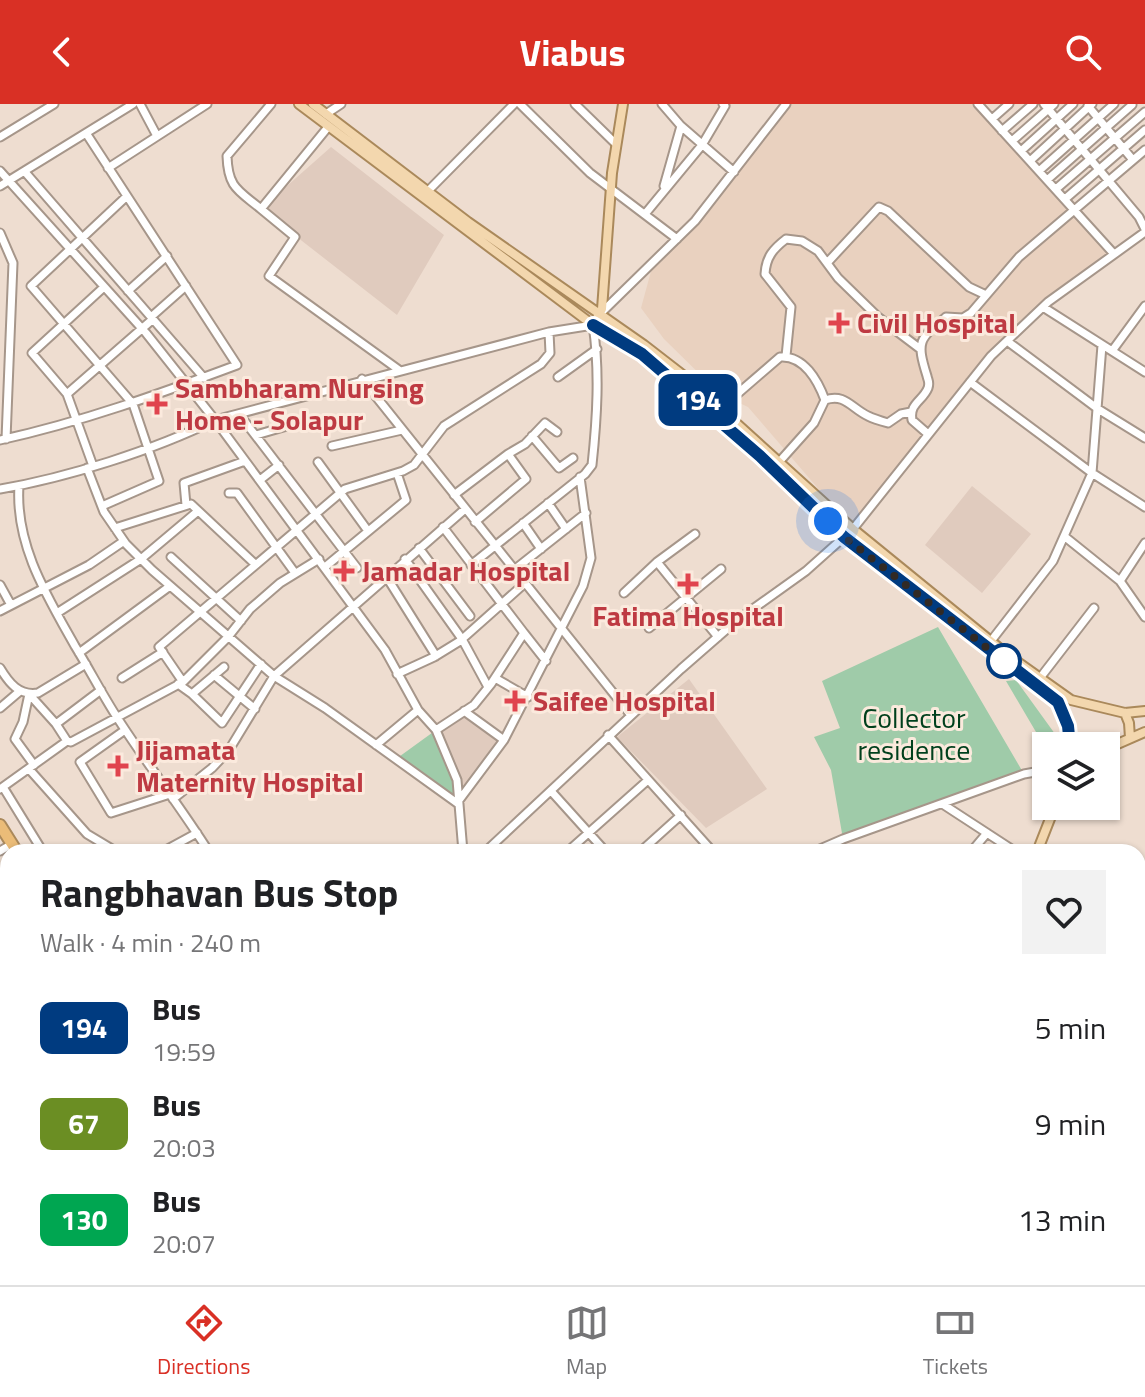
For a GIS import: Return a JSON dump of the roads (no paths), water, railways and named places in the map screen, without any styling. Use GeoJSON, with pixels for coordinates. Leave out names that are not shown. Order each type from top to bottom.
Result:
{"type":"FeatureCollection","features":[{"type":"Feature","properties":{"kind":"highway"},"geometry":{"type":"LineString","coordinates":[[0,825],[12,844]]}},
{"type":"Feature","properties":{"kind":"main road"},"geometry":{"type":"LineString","coordinates":[[299,104],[593,325],[642,354],[701,402],[844,537],[1058,702],[1068,732]]}},
{"type":"Feature","properties":{"kind":"main road"},"geometry":{"type":"LineString","coordinates":[[313,104],[427,192],[644,345],[721,408],[853,529],[1040,678],[1071,700],[1125,713],[1145,711]]}},
{"type":"Feature","properties":{"kind":"main road"},"geometry":{"type":"LineString","coordinates":[[598,315],[602,309],[611,187],[623,104]]}},
{"type":"Feature","properties":{"kind":"main road"},"geometry":{"type":"LineString","coordinates":[[1125,713],[1130,738]]}},
{"type":"Feature","properties":{"kind":"main road"},"geometry":{"type":"LineString","coordinates":[[1120,743],[1145,732]]}},
{"type":"Feature","properties":{"kind":"main road"},"geometry":{"type":"LineString","coordinates":[[1040,844],[1050,820]]}},
{"type":"Feature","properties":{"kind":"street"},"geometry":{"type":"LineString","coordinates":[[33,104],[40,113]]}},
{"type":"Feature","properties":{"kind":"street"},"geometry":{"type":"LineString","coordinates":[[2,133],[54,104]]}},
{"type":"Feature","properties":{"kind":"street"},"geometry":{"type":"LineString","coordinates":[[0,186],[133,104]]}},
{"type":"Feature","properties":{"kind":"street"},"geometry":{"type":"LineString","coordinates":[[140,104],[157,136]]}},
{"type":"Feature","properties":{"kind":"street"},"geometry":{"type":"LineString","coordinates":[[108,168],[207,104]]}},
{"type":"Feature","properties":{"kind":"street"},"geometry":{"type":"LineString","coordinates":[[271,104],[227,156],[228,176],[235,188],[295,237],[269,276],[399,370]]}},
{"type":"Feature","properties":{"kind":"street"},"geometry":{"type":"LineString","coordinates":[[326,114],[341,104]]}},
{"type":"Feature","properties":{"kind":"street"},"geometry":{"type":"LineString","coordinates":[[427,192],[514,104]]}},
{"type":"Feature","properties":{"kind":"street"},"geometry":{"type":"LineString","coordinates":[[520,104],[590,173],[677,239]]}},
{"type":"Feature","properties":{"kind":"street"},"geometry":{"type":"LineString","coordinates":[[575,104],[616,144]]}},
{"type":"Feature","properties":{"kind":"street"},"geometry":{"type":"LineString","coordinates":[[662,104],[681,126],[734,172]]}},
{"type":"Feature","properties":{"kind":"street"},"geometry":{"type":"LineString","coordinates":[[645,214],[702,145],[725,106],[723,104]]}},
{"type":"Feature","properties":{"kind":"street"},"geometry":{"type":"LineString","coordinates":[[598,315],[695,221],[786,104]]}},
{"type":"Feature","properties":{"kind":"street"},"geometry":{"type":"LineString","coordinates":[[978,104],[1114,254]]}},
{"type":"Feature","properties":{"kind":"street"},"geometry":{"type":"LineString","coordinates":[[992,119],[1009,104]]}},
{"type":"Feature","properties":{"kind":"street"},"geometry":{"type":"LineString","coordinates":[[1002,131],[1033,104]]}},
{"type":"Feature","properties":{"kind":"street"},"geometry":{"type":"LineString","coordinates":[[1021,151],[1073,104]]}},
{"type":"Feature","properties":{"kind":"street"},"geometry":{"type":"LineString","coordinates":[[1039,171],[1114,104]]}},
{"type":"Feature","properties":{"kind":"street"},"geometry":{"type":"LineString","coordinates":[[1047,180],[1132,104],[1144,116],[1114,137],[1056,189]]}},
{"type":"Feature","properties":{"kind":"street"},"geometry":{"type":"LineString","coordinates":[[1030,161],[1089,105],[1133,160]]}},
{"type":"Feature","properties":{"kind":"street"},"geometry":{"type":"LineString","coordinates":[[494,844],[630,714],[718,637],[806,571],[853,529],[970,382],[1007,341],[1043,307],[1145,230],[1139,217],[1049,106],[1012,141]]}},
{"type":"Feature","properties":{"kind":"street"},"geometry":{"type":"LineString","coordinates":[[663,192],[681,126]]}},
{"type":"Feature","properties":{"kind":"street"},"geometry":{"type":"LineString","coordinates":[[261,209],[328,127]]}},
{"type":"Feature","properties":{"kind":"street"},"geometry":{"type":"LineString","coordinates":[[1065,199],[1145,130]]}},
{"type":"Feature","properties":{"kind":"street"},"geometry":{"type":"LineString","coordinates":[[0,233],[13,263],[3,439],[133,404],[237,365],[86,133]]}},
{"type":"Feature","properties":{"kind":"street"},"geometry":{"type":"LineString","coordinates":[[928,434],[912,420],[911,412],[916,401],[927,391],[929,383],[919,348],[922,337],[946,317],[963,318],[971,313],[1019,257],[1145,150]]}},
{"type":"Feature","properties":{"kind":"street"},"geometry":{"type":"LineString","coordinates":[[0,171],[142,329],[215,420],[385,650],[418,710],[436,730],[457,780],[462,844]]}},
{"type":"Feature","properties":{"kind":"street"},"geometry":{"type":"LineString","coordinates":[[25,172],[204,378]]}},
{"type":"Feature","properties":{"kind":"street"},"geometry":{"type":"LineString","coordinates":[[102,506],[159,481],[133,404],[31,286],[127,196]]}},
{"type":"Feature","properties":{"kind":"street"},"geometry":{"type":"LineString","coordinates":[[827,263],[879,207],[888,211],[969,287],[986,295]]}},
{"type":"Feature","properties":{"kind":"street"},"geometry":{"type":"LineString","coordinates":[[786,356],[791,307],[765,274],[766,262],[774,247],[786,239],[802,241],[818,251],[838,278],[878,317],[919,348]]}},
{"type":"Feature","properties":{"kind":"street"},"geometry":{"type":"LineString","coordinates":[[128,291],[167,256]]}},
{"type":"Feature","properties":{"kind":"street"},"geometry":{"type":"LineString","coordinates":[[67,394],[186,286]]}},
{"type":"Feature","properties":{"kind":"street"},"geometry":{"type":"LineString","coordinates":[[104,287],[32,353],[67,394],[79,421],[102,506],[115,528],[141,559],[170,586],[274,676],[457,803]]}},
{"type":"Feature","properties":{"kind":"street"},"geometry":{"type":"LineString","coordinates":[[1112,351],[1145,306]]}},
{"type":"Feature","properties":{"kind":"street"},"geometry":{"type":"LineString","coordinates":[[1043,307],[1145,372]]}},
{"type":"Feature","properties":{"kind":"street"},"geometry":{"type":"LineString","coordinates":[[0,489],[90,467],[215,420],[362,379],[549,332],[593,325],[597,349],[592,465],[471,565]]}},
{"type":"Feature","properties":{"kind":"street"},"geometry":{"type":"LineString","coordinates":[[261,664],[222,723],[181,683],[159,647],[340,492],[414,465],[444,426],[541,364],[550,353],[549,332]]}},
{"type":"Feature","properties":{"kind":"street"},"geometry":{"type":"LineString","coordinates":[[1007,341],[1098,409],[1145,438]]}},
{"type":"Feature","properties":{"kind":"street"},"geometry":{"type":"LineString","coordinates":[[991,641],[1053,561],[1092,473],[1102,345]]}},
{"type":"Feature","properties":{"kind":"street"},"geometry":{"type":"LineString","coordinates":[[558,377],[597,349]]}},
{"type":"Feature","properties":{"kind":"street"},"geometry":{"type":"LineString","coordinates":[[721,408],[780,357],[786,356],[812,374],[825,400]]}},
{"type":"Feature","properties":{"kind":"street"},"geometry":{"type":"LineString","coordinates":[[362,379],[630,714]]}},
{"type":"Feature","properties":{"kind":"street"},"geometry":{"type":"LineString","coordinates":[[970,382],[1092,473],[1145,507]]}},
{"type":"Feature","properties":{"kind":"street"},"geometry":{"type":"LineString","coordinates":[[780,461],[814,423],[825,400],[835,397],[845,399],[865,415],[888,423],[901,414],[911,412]]}},
{"type":"Feature","properties":{"kind":"street"},"geometry":{"type":"LineString","coordinates":[[239,414],[357,568]]}},
{"type":"Feature","properties":{"kind":"street"},"geometry":{"type":"LineString","coordinates":[[454,495],[525,444],[545,423],[557,432]]}},
{"type":"Feature","properties":{"kind":"street"},"geometry":{"type":"LineString","coordinates":[[256,435],[287,426]]}},
{"type":"Feature","properties":{"kind":"street"},"geometry":{"type":"LineString","coordinates":[[332,446],[402,430]]}},
{"type":"Feature","properties":{"kind":"street"},"geometry":{"type":"LineString","coordinates":[[532,436],[559,468],[573,458]]}},
{"type":"Feature","properties":{"kind":"street"},"geometry":{"type":"LineString","coordinates":[[475,522],[526,479],[508,454]]}},
{"type":"Feature","properties":{"kind":"street"},"geometry":{"type":"LineString","coordinates":[[186,505],[184,483],[245,461]]}},
{"type":"Feature","properties":{"kind":"street"},"geometry":{"type":"LineString","coordinates":[[318,462],[368,531]]}},
{"type":"Feature","properties":{"kind":"street"},"geometry":{"type":"LineString","coordinates":[[260,480],[279,465]]}},
{"type":"Feature","properties":{"kind":"street"},"geometry":{"type":"LineString","coordinates":[[325,567],[406,500],[397,473]]}},
{"type":"Feature","properties":{"kind":"street"},"geometry":{"type":"LineString","coordinates":[[457,803],[504,740],[583,586],[591,558],[580,477]]}},
{"type":"Feature","properties":{"kind":"street"},"geometry":{"type":"LineString","coordinates":[[19,486],[18,504],[23,535],[43,587],[117,718],[204,844]]}},
{"type":"Feature","properties":{"kind":"street"},"geometry":{"type":"LineString","coordinates":[[229,493],[237,493],[295,573]]}},
{"type":"Feature","properties":{"kind":"street"},"geometry":{"type":"LineString","coordinates":[[548,503],[566,529]]}},
{"type":"Feature","properties":{"kind":"street"},"geometry":{"type":"LineString","coordinates":[[115,528],[191,504],[255,564]]}},
{"type":"Feature","properties":{"kind":"street"},"geometry":{"type":"LineString","coordinates":[[125,730],[80,762],[111,813],[171,796],[212,768],[229,750],[274,676],[465,509]]}},
{"type":"Feature","properties":{"kind":"street"},"geometry":{"type":"LineString","coordinates":[[57,613],[141,559],[198,511]]}},
{"type":"Feature","properties":{"kind":"street"},"geometry":{"type":"LineString","coordinates":[[514,570],[586,513]]}},
{"type":"Feature","properties":{"kind":"street"},"geometry":{"type":"LineString","coordinates":[[523,523],[541,549]]}},
{"type":"Feature","properties":{"kind":"street"},"geometry":{"type":"LineString","coordinates":[[443,527],[546,661]]}},
{"type":"Feature","properties":{"kind":"street"},"geometry":{"type":"LineString","coordinates":[[624,593],[657,562],[695,534]]}},
{"type":"Feature","properties":{"kind":"street"},"geometry":{"type":"LineString","coordinates":[[1064,536],[1120,581],[1145,617]]}},
{"type":"Feature","properties":{"kind":"street"},"geometry":{"type":"LineString","coordinates":[[0,611],[89,565],[124,541]]}},
{"type":"Feature","properties":{"kind":"street"},"geometry":{"type":"LineString","coordinates":[[1120,581],[1145,543]]}},
{"type":"Feature","properties":{"kind":"street"},"geometry":{"type":"LineString","coordinates":[[419,548],[470,616]]}},
{"type":"Feature","properties":{"kind":"street"},"geometry":{"type":"LineString","coordinates":[[171,557],[241,621]]}},
{"type":"Feature","properties":{"kind":"street"},"geometry":{"type":"LineString","coordinates":[[38,844],[1,788],[67,741],[71,742],[181,683],[280,583],[319,559]]}},
{"type":"Feature","properties":{"kind":"street"},"geometry":{"type":"LineString","coordinates":[[405,559],[462,639],[488,687]]}},
{"type":"Feature","properties":{"kind":"street"},"geometry":{"type":"LineString","coordinates":[[657,562],[718,637]]}},
{"type":"Feature","properties":{"kind":"street"},"geometry":{"type":"LineString","coordinates":[[649,628],[721,569]]}},
{"type":"Feature","properties":{"kind":"street"},"geometry":{"type":"LineString","coordinates":[[386,576],[436,656]]}},
{"type":"Feature","properties":{"kind":"street"},"geometry":{"type":"LineString","coordinates":[[397,674],[436,656],[462,639],[524,584]]}},
{"type":"Feature","properties":{"kind":"street"},"geometry":{"type":"LineString","coordinates":[[0,585],[11,605]]}},
{"type":"Feature","properties":{"kind":"street"},"geometry":{"type":"LineString","coordinates":[[79,653],[170,586]]}},
{"type":"Feature","properties":{"kind":"street"},"geometry":{"type":"LineString","coordinates":[[1040,678],[1094,608]]}},
{"type":"Feature","properties":{"kind":"street"},"geometry":{"type":"LineString","coordinates":[[436,730],[474,705],[524,633]]}},
{"type":"Feature","properties":{"kind":"street"},"geometry":{"type":"LineString","coordinates":[[122,678],[163,652]]}},
{"type":"Feature","properties":{"kind":"street"},"geometry":{"type":"LineString","coordinates":[[0,668],[11,684],[29,694],[38,693],[86,664]]}},
{"type":"Feature","properties":{"kind":"street"},"geometry":{"type":"LineString","coordinates":[[192,694],[224,667]]}},
{"type":"Feature","properties":{"kind":"street"},"geometry":{"type":"LineString","coordinates":[[214,675],[255,709]]}},
{"type":"Feature","properties":{"kind":"street"},"geometry":{"type":"LineString","coordinates":[[495,678],[528,697]]}},
{"type":"Feature","properties":{"kind":"street"},"geometry":{"type":"LineString","coordinates":[[56,724],[101,690]]}},
{"type":"Feature","properties":{"kind":"street"},"geometry":{"type":"LineString","coordinates":[[0,708],[20,691]]}},
{"type":"Feature","properties":{"kind":"street"},"geometry":{"type":"LineString","coordinates":[[29,694],[67,741]]}},
{"type":"Feature","properties":{"kind":"street"},"geometry":{"type":"LineString","coordinates":[[29,694],[23,722],[15,739],[31,767],[87,834],[104,844]]}},
{"type":"Feature","properties":{"kind":"street"},"geometry":{"type":"LineString","coordinates":[[376,745],[418,710]]}},
{"type":"Feature","properties":{"kind":"street"},"geometry":{"type":"LineString","coordinates":[[464,711],[504,740]]}},
{"type":"Feature","properties":{"kind":"street"},"geometry":{"type":"LineString","coordinates":[[608,735],[705,844]]}},
{"type":"Feature","properties":{"kind":"street"},"geometry":{"type":"LineString","coordinates":[[831,844],[1032,773]]}},
{"type":"Feature","properties":{"kind":"street"},"geometry":{"type":"LineString","coordinates":[[576,844],[648,780]]}},
{"type":"Feature","properties":{"kind":"street"},"geometry":{"type":"LineString","coordinates":[[551,791],[599,844]]}},
{"type":"Feature","properties":{"kind":"street"},"geometry":{"type":"LineString","coordinates":[[944,805],[1004,844]]}},
{"type":"Feature","properties":{"kind":"street"},"geometry":{"type":"LineString","coordinates":[[649,844],[681,815]]}},
{"type":"Feature","properties":{"kind":"street"},"geometry":{"type":"LineString","coordinates":[[182,844],[197,833]]}},
{"type":"Feature","properties":{"kind":"street"},"geometry":{"type":"LineString","coordinates":[[978,844],[987,833]]}},
{"type":"Feature","properties":{"kind":"place","name":"Civil Hospital"},"geometry":{"type":"Point","coordinates":[839,323]}},
{"type":"Feature","properties":{"kind":"place","name":"Sambharam Nursing Home - Solapur"},"geometry":{"type":"Point","coordinates":[157,404]}},
{"type":"Feature","properties":{"kind":"place","name":"Jamadar Hospital"},"geometry":{"type":"Point","coordinates":[344,571]}},
{"type":"Feature","properties":{"kind":"place","name":"Fatima Hospital"},"geometry":{"type":"Point","coordinates":[688,584]}},
{"type":"Feature","properties":{"kind":"place","name":"Saifee Hospital"},"geometry":{"type":"Point","coordinates":[515,701]}},
{"type":"Feature","properties":{"kind":"place","name":"Jijamata Maternity Hospital"},"geometry":{"type":"Point","coordinates":[118,766]}},
{"type":"Feature","properties":{"kind":"park label","name":"Collector residence"},"geometry":{"type":"Point","coordinates":[914,734]}}]}
